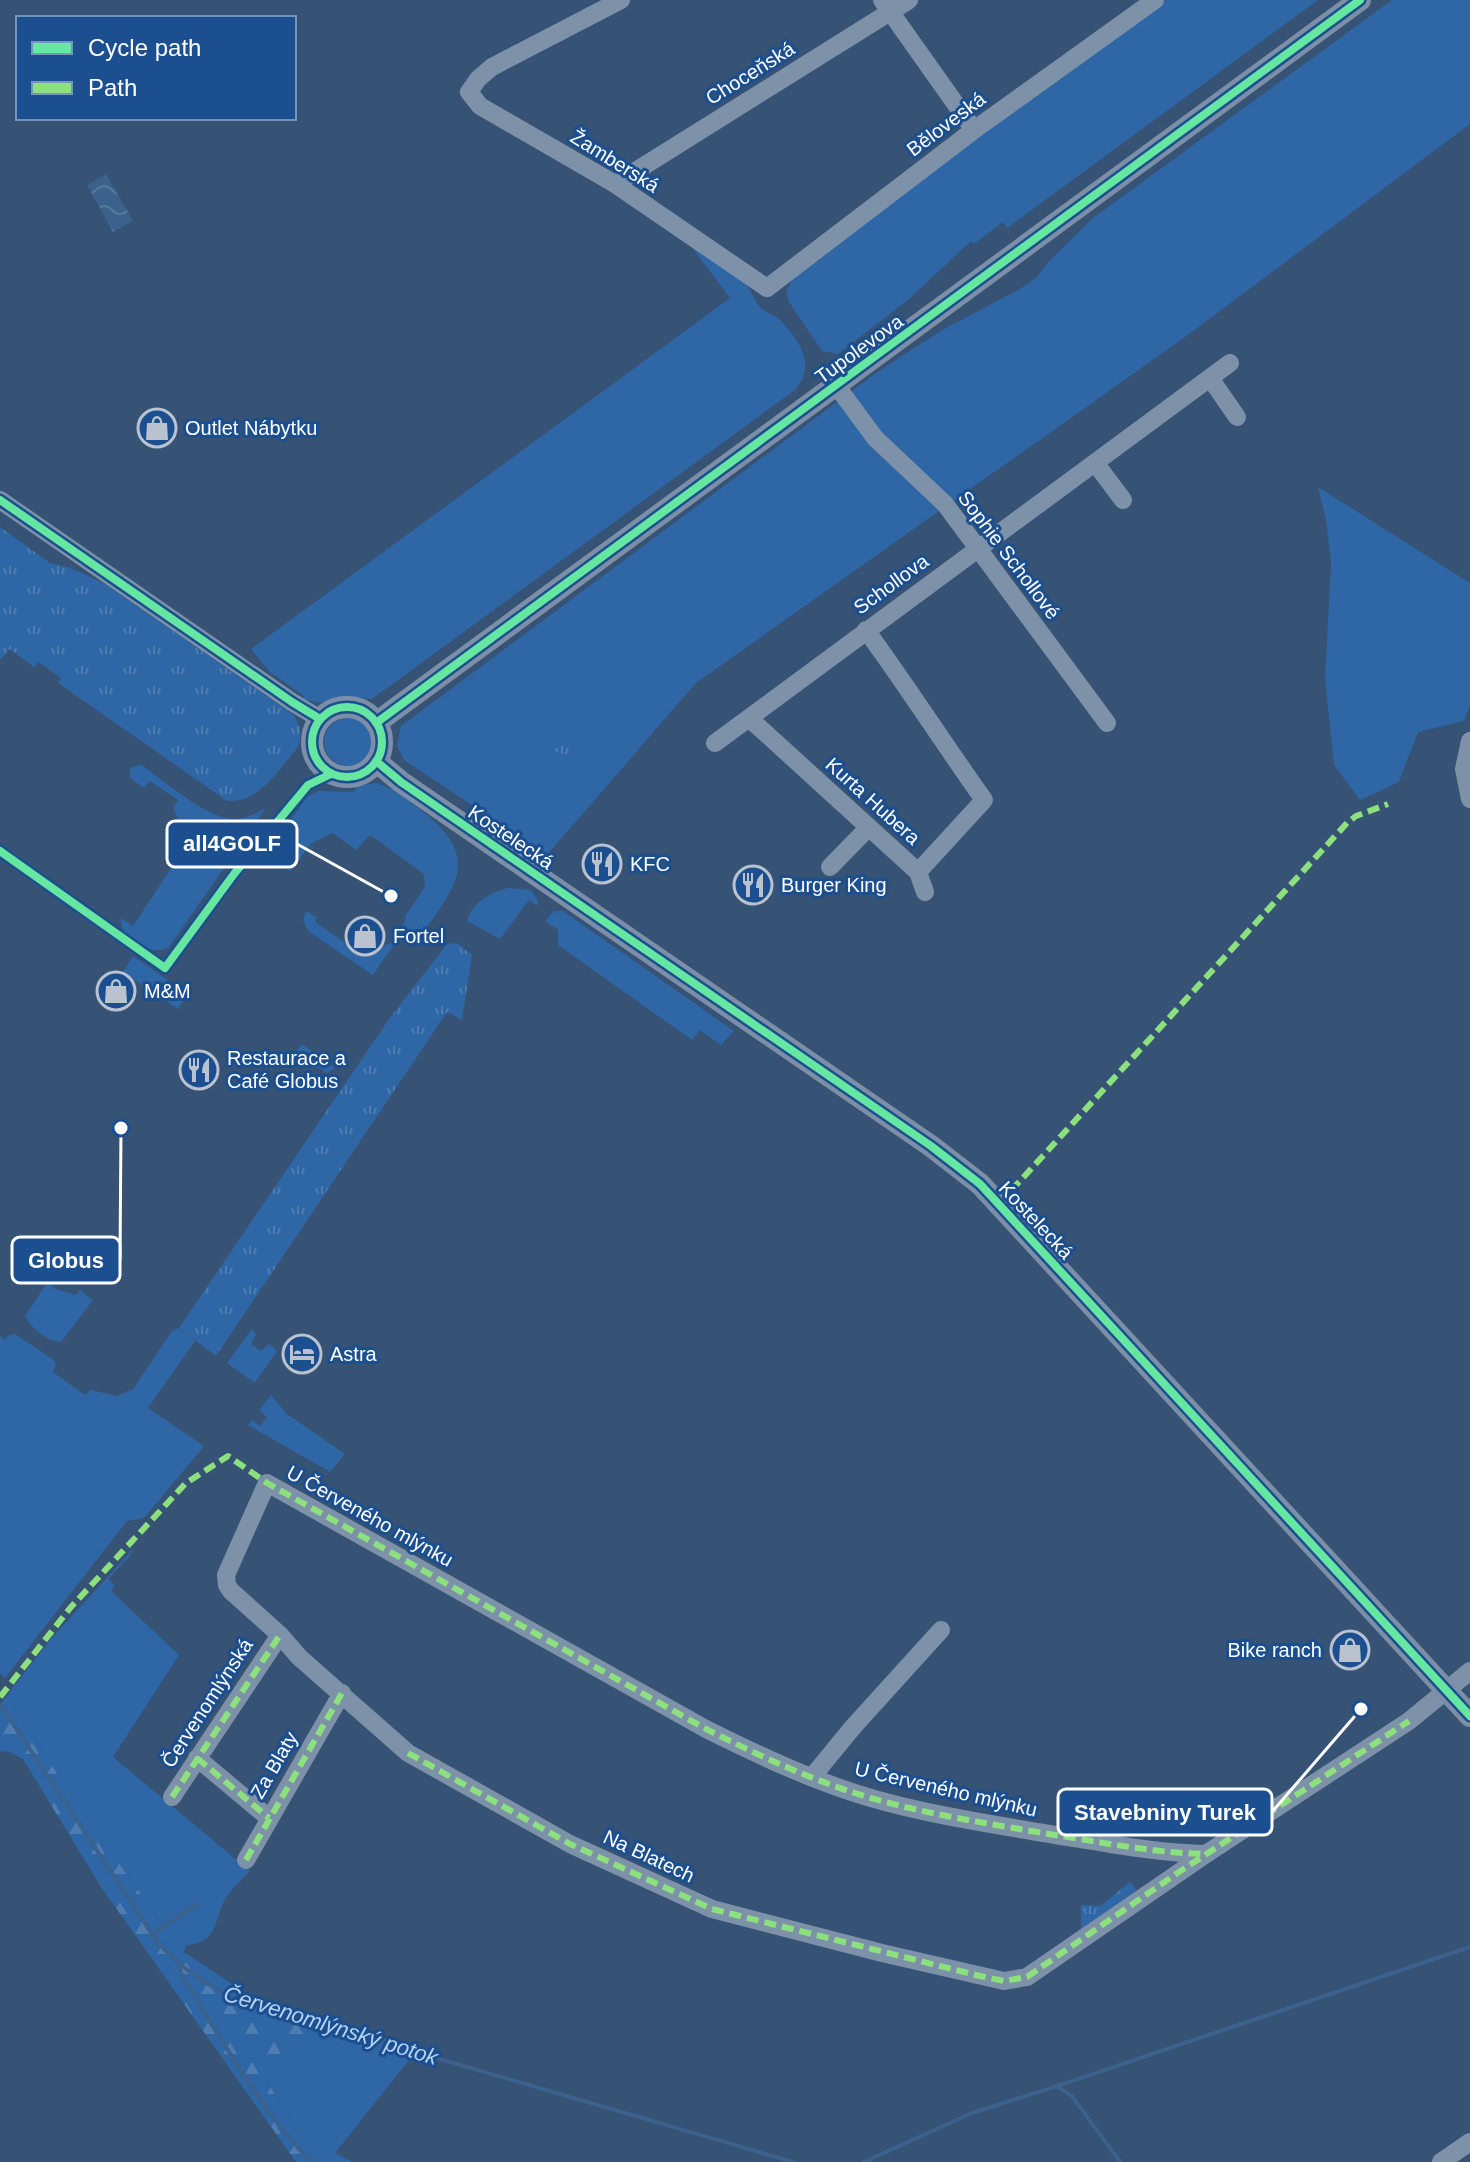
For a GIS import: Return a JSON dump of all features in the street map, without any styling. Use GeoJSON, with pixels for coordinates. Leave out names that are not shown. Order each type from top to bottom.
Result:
{"type":"FeatureCollection","features":[{"type":"Feature","properties":{"kind":"main road","name":"Tupolevova"},"geometry":{"type":"LineString","coordinates":[[376,723],[1360,0]]}},
{"type":"Feature","properties":{"kind":"main road"},"geometry":{"type":"LineString","coordinates":[[340,707],[353,707],[365,712],[376,723],[382,741],[376,761],[368,770],[352,777],[338,777],[324,769],[312,747],[314,728],[320,719],[340,707]]}},
{"type":"Feature","properties":{"kind":"main road","name":"Kostelecká"},"geometry":{"type":"LineString","coordinates":[[376,761],[401,782],[931,1146],[980,1184],[1470,1716]]}},
{"type":"Feature","properties":{"kind":"street","name":"Žamberská"},"geometry":{"type":"LineString","coordinates":[[621,0],[492,67],[469,92],[480,106],[615,184],[767,288]]}},
{"type":"Feature","properties":{"kind":"street","name":"Choceňská"},"geometry":{"type":"LineString","coordinates":[[615,184],[886,6],[909,0]]}},
{"type":"Feature","properties":{"kind":"street","name":"Běloveská"},"geometry":{"type":"LineString","coordinates":[[767,288],[974,130],[1155,0]]}},
{"type":"Feature","properties":{"kind":"street"},"geometry":{"type":"LineString","coordinates":[[886,6],[974,130]]}},
{"type":"Feature","properties":{"kind":"street","name":"Schollova"},"geometry":{"type":"LineString","coordinates":[[715,743],[1230,363]]}},
{"type":"Feature","properties":{"kind":"street"},"geometry":{"type":"LineString","coordinates":[[1210,378],[1237,417]]}},
{"type":"Feature","properties":{"kind":"street","name":"Sophie Schollové"},"geometry":{"type":"LineString","coordinates":[[836,385],[875,438],[945,504],[1107,723]]}},
{"type":"Feature","properties":{"kind":"street"},"geometry":{"type":"LineString","coordinates":[[1096,464],[1123,500]]}},
{"type":"Feature","properties":{"kind":"street"},"geometry":{"type":"LineString","coordinates":[[0,500],[320,719]]}},
{"type":"Feature","properties":{"kind":"street","name":"Kurta Hubera"},"geometry":{"type":"LineString","coordinates":[[750,719],[918,872],[984,800],[933,728],[918,700],[866,630]]}},
{"type":"Feature","properties":{"kind":"street"},"geometry":{"type":"LineString","coordinates":[[1470,741],[1464,769],[1470,799]]}},
{"type":"Feature","properties":{"kind":"street"},"geometry":{"type":"LineString","coordinates":[[830,867],[868,828]]}},
{"type":"Feature","properties":{"kind":"street"},"geometry":{"type":"LineString","coordinates":[[918,872],[925,892]]}},
{"type":"Feature","properties":{"kind":"street","name":"Na Blatech"},"geometry":{"type":"LineString","coordinates":[[267,1483],[226,1575],[227,1585],[299,1657],[408,1753],[570,1844],[712,1909],[1004,1981],[1027,1977],[1206,1854]]}},
{"type":"Feature","properties":{"kind":"street","name":"U Červeného mlýnku"},"geometry":{"type":"LineString","coordinates":[[267,1483],[706,1729],[762,1757],[812,1777],[900,1804],[1010,1828],[1169,1853],[1206,1854]]}},
{"type":"Feature","properties":{"kind":"street"},"geometry":{"type":"LineString","coordinates":[[812,1777],[941,1630]]}},
{"type":"Feature","properties":{"kind":"street","name":"Červenomlýnská"},"geometry":{"type":"LineString","coordinates":[[172,1797],[280,1635]]}},
{"type":"Feature","properties":{"kind":"street"},"geometry":{"type":"LineString","coordinates":[[1206,1854],[1409,1721],[1470,1671]]}},
{"type":"Feature","properties":{"kind":"street","name":"Za Blaty"},"geometry":{"type":"LineString","coordinates":[[246,1860],[342,1693]]}},
{"type":"Feature","properties":{"kind":"street"},"geometry":{"type":"LineString","coordinates":[[197,1758],[269,1818]]}},
{"type":"Feature","properties":{"kind":"street"},"geometry":{"type":"LineString","coordinates":[[1441,2162],[1470,2142]]}},
{"type":"Feature","properties":{"kind":"green space"},"geometry":{"type":"Polygon","coordinates":[[[1165,0],[1318,0],[1007,228],[1003,222],[974,244],[971,241],[908,300],[838,354],[822,351],[789,302],[786,292],[796,272],[1165,0]]]}},
{"type":"Feature","properties":{"kind":"green space"},"geometry":{"type":"Polygon","coordinates":[[[1392,0],[1470,0],[1470,124],[1181,340],[696,683],[547,855],[404,760],[397,746],[401,726],[876,373],[942,330],[1020,289],[1038,276],[1047,263],[1093,218],[1392,0]]]}},
{"type":"Feature","properties":{"kind":"green space"},"geometry":{"type":"Polygon","coordinates":[[[687,241],[738,275],[760,307],[778,318],[794,336],[805,362],[805,371],[795,390],[372,699],[339,697],[321,703],[303,699],[304,696],[270,672],[251,649],[730,298],[687,241]]]}},
{"type":"Feature","properties":{"kind":"green space"},"geometry":{"type":"Polygon","coordinates":[[[1318,487],[1470,583],[1470,705],[1464,721],[1418,732],[1399,782],[1360,800],[1334,765],[1325,679],[1331,562],[1318,487]]]}},
{"type":"Feature","properties":{"kind":"green space"},"geometry":{"type":"Polygon","coordinates":[[[0,527],[50,563],[71,568],[105,584],[290,712],[300,728],[300,741],[275,776],[254,794],[237,801],[227,801],[58,683],[61,678],[38,662],[34,667],[10,649],[0,660],[0,527]]]}},
{"type":"Feature","properties":{"kind":"green space"},"geometry":{"type":"Polygon","coordinates":[[[348,718],[365,725],[372,742],[365,759],[348,766],[331,759],[324,742],[331,725],[348,718]]]}},
{"type":"Feature","properties":{"kind":"green space"},"geometry":{"type":"Polygon","coordinates":[[[571,725],[583,737],[584,748],[579,761],[541,741],[552,726],[571,725]]]}},
{"type":"Feature","properties":{"kind":"green space"},"geometry":{"type":"Polygon","coordinates":[[[140,764],[213,814],[237,819],[266,808],[169,947],[162,950],[146,948],[131,939],[125,933],[121,918],[133,926],[185,847],[175,840],[178,824],[173,808],[178,800],[150,781],[144,788],[130,778],[130,768],[140,764]]]}},
{"type":"Feature","properties":{"kind":"green space"},"geometry":{"type":"Polygon","coordinates":[[[376,783],[401,795],[442,829],[453,844],[458,859],[452,888],[420,937],[403,925],[407,913],[425,887],[424,874],[370,835],[356,850],[333,833],[312,843],[290,871],[266,853],[307,797],[319,791],[354,792],[357,786],[376,783]]]}},
{"type":"Feature","properties":{"kind":"green space"},"geometry":{"type":"Polygon","coordinates":[[[507,888],[531,890],[538,901],[537,906],[529,900],[500,939],[467,921],[482,899],[507,888]]]}},
{"type":"Feature","properties":{"kind":"green space"},"geometry":{"type":"Polygon","coordinates":[[[306,911],[317,917],[315,922],[360,953],[370,940],[381,947],[391,943],[394,945],[373,975],[308,931],[303,920],[306,911]]]}},
{"type":"Feature","properties":{"kind":"green space"},"geometry":{"type":"Polygon","coordinates":[[[554,911],[563,911],[734,1031],[721,1045],[700,1030],[692,1040],[558,945],[558,930],[545,921],[554,911]]]}},
{"type":"Feature","properties":{"kind":"green space"},"geometry":{"type":"Polygon","coordinates":[[[457,943],[472,955],[462,1020],[447,1012],[216,1356],[179,1328],[389,1019],[447,944],[457,943]]]}},
{"type":"Feature","properties":{"kind":"green space"},"geometry":{"type":"Polygon","coordinates":[[[133,956],[188,994],[178,1009],[123,972],[133,956]]]}},
{"type":"Feature","properties":{"kind":"green space"},"geometry":{"type":"Polygon","coordinates":[[[302,1044],[335,1068],[327,1073],[295,1053],[302,1044]]]}},
{"type":"Feature","properties":{"kind":"green space"},"geometry":{"type":"Polygon","coordinates":[[[47,1283],[76,1295],[80,1290],[93,1300],[61,1342],[40,1333],[25,1316],[47,1283]]]}},
{"type":"Feature","properties":{"kind":"green space"},"geometry":{"type":"Polygon","coordinates":[[[179,1328],[195,1341],[148,1408],[204,1446],[144,1518],[127,1521],[5,1678],[0,1673],[0,1336],[5,1340],[15,1334],[54,1360],[56,1365],[53,1372],[85,1395],[91,1390],[117,1396],[133,1389],[172,1331],[179,1328]]]}},
{"type":"Feature","properties":{"kind":"green space"},"geometry":{"type":"Polygon","coordinates":[[[252,1329],[256,1334],[251,1344],[261,1351],[269,1344],[277,1351],[255,1383],[227,1363],[252,1329]]]}},
{"type":"Feature","properties":{"kind":"green space"},"geometry":{"type":"Polygon","coordinates":[[[271,1395],[287,1414],[345,1454],[330,1472],[248,1425],[252,1420],[260,1426],[267,1417],[259,1410],[271,1395]]]}},
{"type":"Feature","properties":{"kind":"green space"},"geometry":{"type":"Polygon","coordinates":[[[134,1548],[108,1579],[115,1585],[111,1591],[179,1655],[113,1757],[250,1871],[224,1901],[213,1931],[204,1940],[186,1946],[179,1965],[148,1927],[158,1918],[80,1809],[7,1695],[50,1640],[134,1548]]]}},
{"type":"Feature","properties":{"kind":"green space"},"geometry":{"type":"Polygon","coordinates":[[[7,1695],[80,1809],[158,1918],[148,1927],[178,1964],[184,1952],[256,2000],[320,2019],[265,2077],[290,2120],[314,2150],[323,2158],[335,2153],[353,2162],[296,2162],[101,1887],[23,1759],[0,1751],[0,1705],[7,1695]]]}},
{"type":"Feature","properties":{"kind":"green space"},"geometry":{"type":"Polygon","coordinates":[[[1130,1882],[1137,1890],[1081,1930],[1081,1905],[1100,1906],[1130,1882]]]}},
{"type":"Feature","properties":{"kind":"green space"},"geometry":{"type":"Polygon","coordinates":[[[320,2019],[423,2049],[409,2060],[335,2153],[323,2158],[297,2131],[265,2076],[320,2019]]]}},
{"type":"Feature","properties":{"kind":"water"},"geometry":{"type":"Polygon","coordinates":[[[106,174],[133,221],[113,232],[87,185],[106,174]]]}},
{"type":"Feature","properties":{"kind":"waterway","name":"Červenomlýnský potok"},"geometry":{"type":"LineString","coordinates":[[0,1704],[159,1944],[177,1962],[207,1983],[241,2001],[793,2162]]}},
{"type":"Feature","properties":{"kind":"waterway"},"geometry":{"type":"LineString","coordinates":[[153,1933],[198,1904]]}},
{"type":"Feature","properties":{"kind":"waterway"},"geometry":{"type":"LineString","coordinates":[[1057,2086],[1470,1947]]}},
{"type":"Feature","properties":{"kind":"waterway"},"geometry":{"type":"LineString","coordinates":[[179,1966],[182,1976],[258,2096],[311,2162]]}},
{"type":"Feature","properties":{"kind":"waterway","name":"Červenomlýnský potok"},"geometry":{"type":"LineString","coordinates":[[864,2162],[972,2113],[1057,2086],[1072,2096],[1120,2162]]}},
{"type":"Feature","properties":{"kind":"marked path"},"geometry":{"type":"LineString","coordinates":[[999,1204],[1347,823],[1356,816],[1388,804]]}},
{"type":"Feature","properties":{"kind":"marked path"},"geometry":{"type":"LineString","coordinates":[[0,1697],[71,1607],[186,1483],[228,1456],[267,1483],[706,1729],[798,1772],[884,1802],[940,1815],[1130,1847],[1206,1854]]}},
{"type":"Feature","properties":{"kind":"marked path"},"geometry":{"type":"LineString","coordinates":[[172,1797],[280,1635]]}},
{"type":"Feature","properties":{"kind":"marked path"},"geometry":{"type":"LineString","coordinates":[[246,1860],[342,1693]]}},
{"type":"Feature","properties":{"kind":"marked path"},"geometry":{"type":"LineString","coordinates":[[408,1753],[570,1844],[712,1909],[1004,1981],[1027,1977],[1179,1872],[1409,1721]]}},
{"type":"Feature","properties":{"kind":"marked path"},"geometry":{"type":"LineString","coordinates":[[197,1758],[269,1818]]}},
{"type":"Feature","properties":{"kind":"cycle path"},"geometry":{"type":"LineString","coordinates":[[376,723],[1360,0]]}},
{"type":"Feature","properties":{"kind":"cycle path"},"geometry":{"type":"LineString","coordinates":[[0,500],[320,719]]}},
{"type":"Feature","properties":{"kind":"cycle path"},"geometry":{"type":"LineString","coordinates":[[347,707],[372,717],[382,742],[372,767],[347,777],[322,767],[312,742],[322,717],[347,707]]}},
{"type":"Feature","properties":{"kind":"cycle path"},"geometry":{"type":"LineString","coordinates":[[376,761],[401,782],[931,1146],[980,1184],[1470,1716]]}},
{"type":"Feature","properties":{"kind":"cycle path"},"geometry":{"type":"LineString","coordinates":[[0,851],[165,968],[234,874],[308,785],[331,774]]}},
{"type":"Feature","properties":{"kind":"place","name":"Outlet Nábytku"},"geometry":{"type":"Point","coordinates":[157,428]}},
{"type":"Feature","properties":{"kind":"place","name":"KFC"},"geometry":{"type":"Point","coordinates":[602,864]}},
{"type":"Feature","properties":{"kind":"place","name":"Burger King"},"geometry":{"type":"Point","coordinates":[753,885]}},
{"type":"Feature","properties":{"kind":"place","name":"all4GOLF"},"geometry":{"type":"Point","coordinates":[391,896]}},
{"type":"Feature","properties":{"kind":"place","name":"Fortel"},"geometry":{"type":"Point","coordinates":[365,936]}},
{"type":"Feature","properties":{"kind":"place","name":"M&M"},"geometry":{"type":"Point","coordinates":[116,991]}},
{"type":"Feature","properties":{"kind":"place","name":"Restaurace a Café Globus"},"geometry":{"type":"Point","coordinates":[199,1070]}},
{"type":"Feature","properties":{"kind":"place","name":"Globus"},"geometry":{"type":"Point","coordinates":[121,1128]}},
{"type":"Feature","properties":{"kind":"place","name":"Astra"},"geometry":{"type":"Point","coordinates":[302,1354]}},
{"type":"Feature","properties":{"kind":"place","name":"Bike ranch"},"geometry":{"type":"Point","coordinates":[1350,1650]}},
{"type":"Feature","properties":{"kind":"place","name":"Stavebniny Turek"},"geometry":{"type":"Point","coordinates":[1361,1709]}}]}
